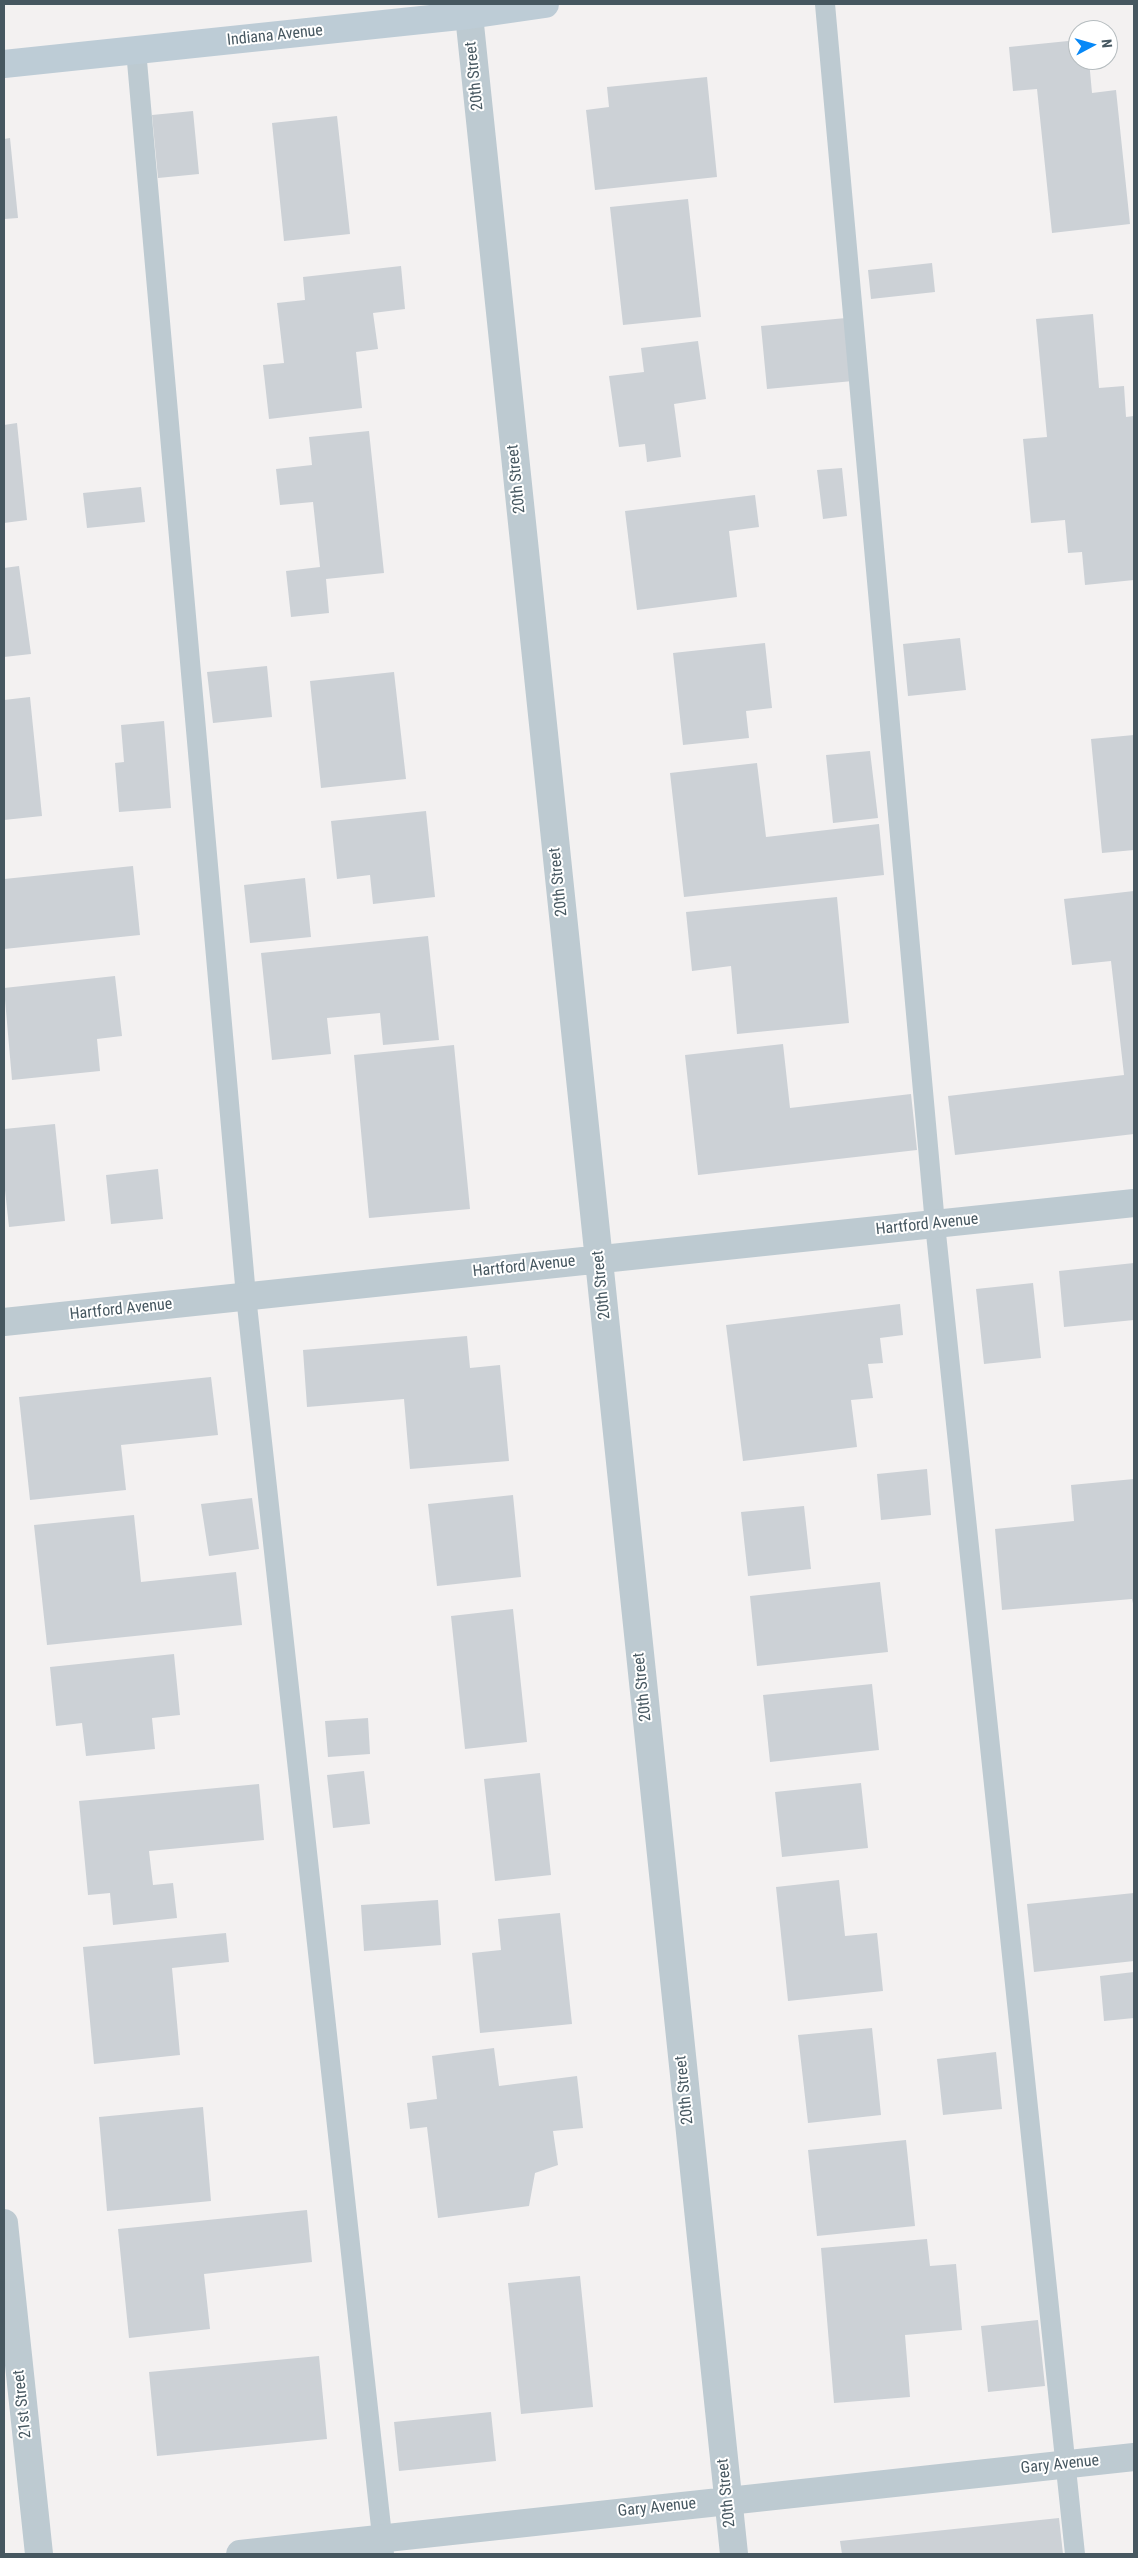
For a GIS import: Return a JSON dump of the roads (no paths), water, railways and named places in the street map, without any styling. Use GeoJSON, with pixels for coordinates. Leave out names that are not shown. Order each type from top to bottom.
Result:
{"type":"FeatureCollection","features":[{"type":"Feature","properties":{"kind":"main road","name":"Indiana Avenue"},"geometry":{"type":"LineString","coordinates":[[4,64],[469,15],[545,4]]}},
{"type":"Feature","properties":{"kind":"street","name":"20th Street"},"geometry":{"type":"LineString","coordinates":[[469,15],[734,2554]]}},
{"type":"Feature","properties":{"kind":"street","name":"Hartford Avenue"},"geometry":{"type":"LineString","coordinates":[[4,1322],[1134,1203]]}},
{"type":"Feature","properties":{"kind":"street","name":"21st Street"},"geometry":{"type":"LineString","coordinates":[[4,2223],[38,2554]]}},
{"type":"Feature","properties":{"kind":"street","name":"Gary Avenue"},"geometry":{"type":"LineString","coordinates":[[240,2554],[383,2546],[728,2500],[1134,2457]]}},
{"type":"Feature","properties":{"kind":"lane"},"geometry":{"type":"LineString","coordinates":[[825,4],[935,1224],[1076,2554]]}},
{"type":"Feature","properties":{"kind":"lane"},"geometry":{"type":"LineString","coordinates":[[136,50],[246,1296],[383,2546]]}}]}
